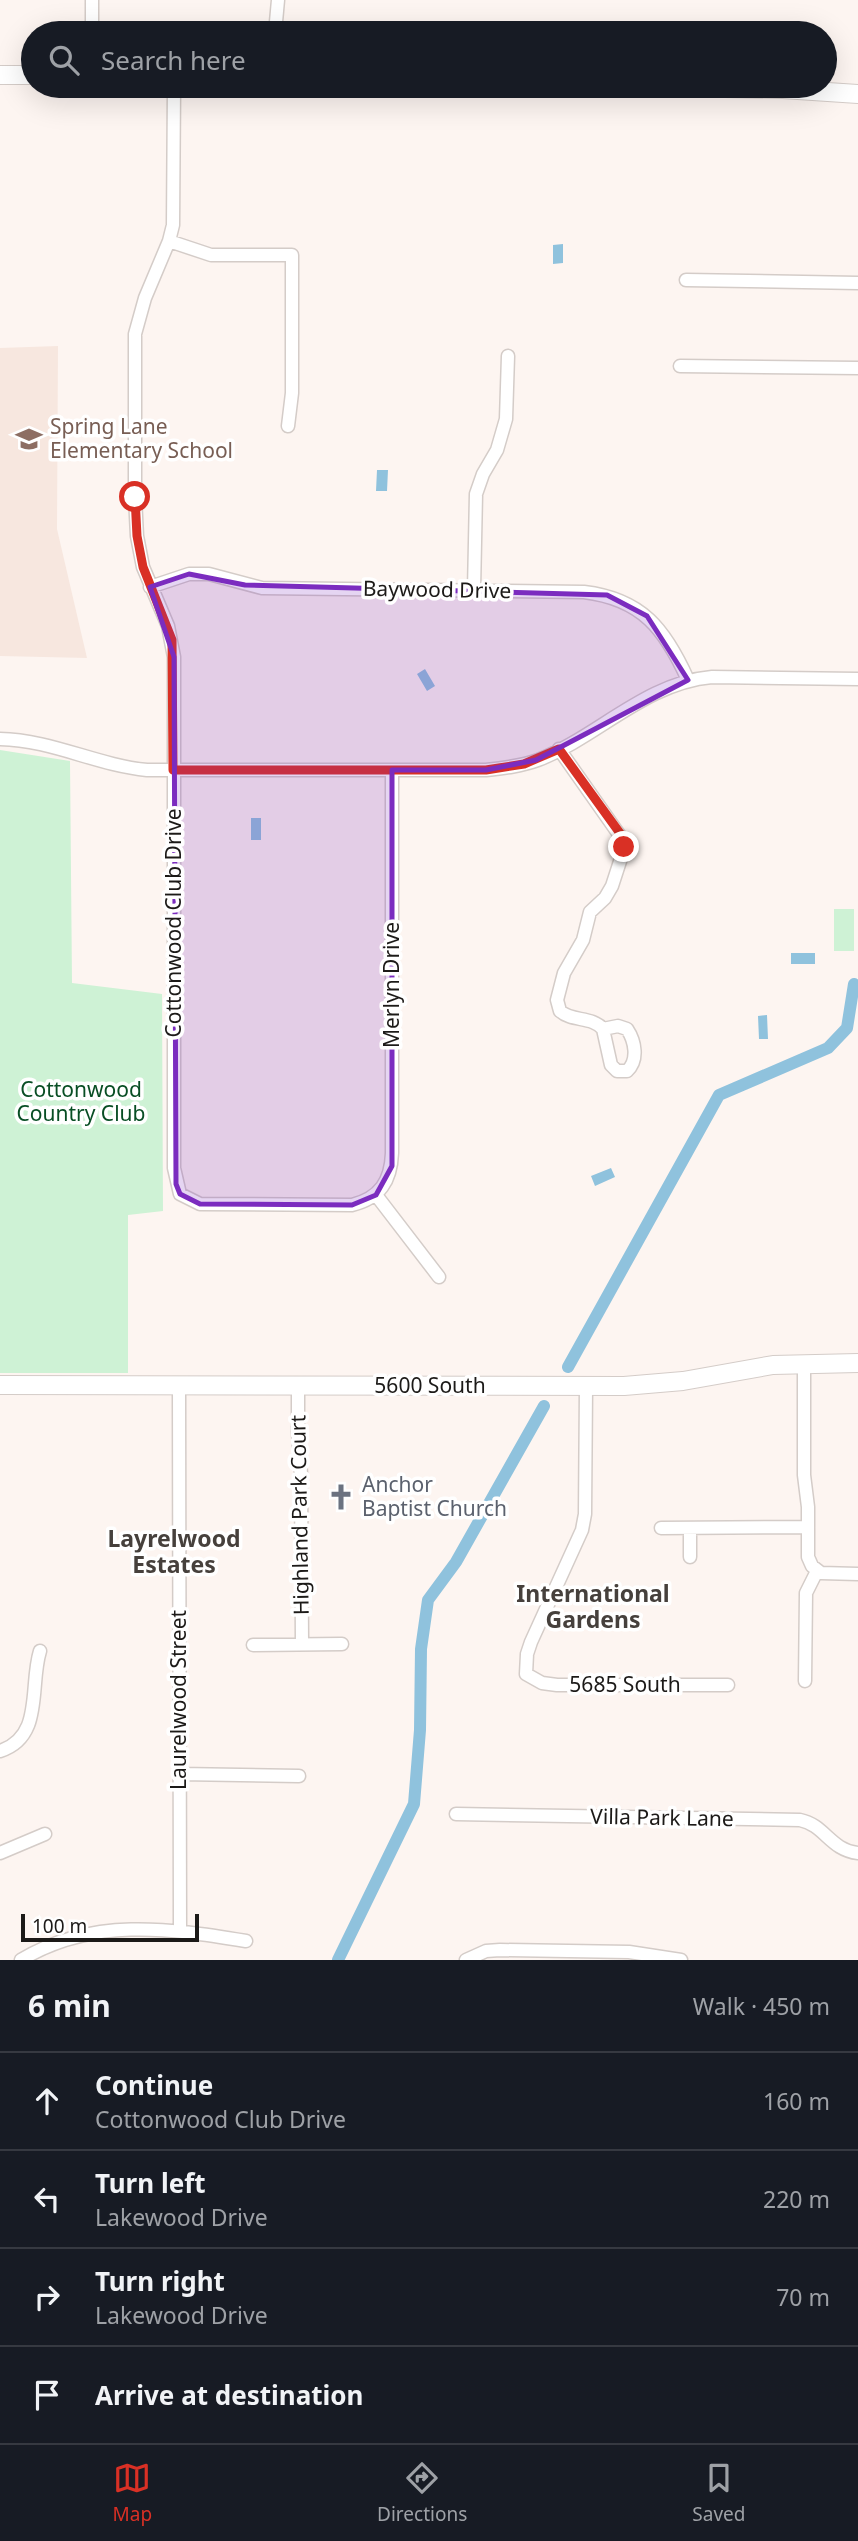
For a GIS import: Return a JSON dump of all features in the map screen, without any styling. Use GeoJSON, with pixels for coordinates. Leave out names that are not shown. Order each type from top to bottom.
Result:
{"type":"FeatureCollection","features":[{"type":"Feature","properties":{"kind":"main road"},"geometry":{"type":"LineString","coordinates":[[0,75],[21,75]]}},
{"type":"Feature","properties":{"kind":"main road"},"geometry":{"type":"LineString","coordinates":[[837,92],[858,93]]}},
{"type":"Feature","properties":{"kind":"main road","name":"5600 South"},"geometry":{"type":"LineString","coordinates":[[0,1385],[586,1387],[659,1385],[756,1367],[858,1363]]}},
{"type":"Feature","properties":{"kind":"street"},"geometry":{"type":"LineString","coordinates":[[92,0],[92,21]]}},
{"type":"Feature","properties":{"kind":"street"},"geometry":{"type":"LineString","coordinates":[[276,21],[278,0]]}},
{"type":"Feature","properties":{"kind":"street","name":"Cottonwood Club Drive"},"geometry":{"type":"LineString","coordinates":[[174,98],[173,200],[169,241],[145,298],[137,325],[134,350],[135,517],[143,567],[172,640],[174,1168],[180,1194],[200,1204],[352,1205],[376,1195]]}},
{"type":"Feature","properties":{"kind":"street"},"geometry":{"type":"LineString","coordinates":[[169,241],[211,255],[292,256],[292,393],[288,426]]}},
{"type":"Feature","properties":{"kind":"street"},"geometry":{"type":"LineString","coordinates":[[687,280],[858,283]]}},
{"type":"Feature","properties":{"kind":"street"},"geometry":{"type":"LineString","coordinates":[[474,590],[476,494],[483,474],[497,450],[506,419],[508,356]]}},
{"type":"Feature","properties":{"kind":"street"},"geometry":{"type":"LineString","coordinates":[[680,366],[858,368]]}},
{"type":"Feature","properties":{"kind":"street","name":"Baywood Drive"},"geometry":{"type":"LineString","coordinates":[[150,587],[189,574],[209,574],[262,588],[584,592],[607,595],[626,602],[647,615],[663,633],[688,680]]}},
{"type":"Feature","properties":{"kind":"street"},"geometry":{"type":"LineString","coordinates":[[0,739],[47,744],[122,766],[173,770],[499,769],[536,760],[649,696],[688,680],[712,677],[858,679]]}},
{"type":"Feature","properties":{"kind":"street"},"geometry":{"type":"LineString","coordinates":[[559,749],[623,840],[624,849],[612,886],[587,917],[583,940],[567,967],[557,1000],[563,1015],[595,1022],[603,1029]]}},
{"type":"Feature","properties":{"kind":"street","name":"Merlyn Drive"},"geometry":{"type":"LineString","coordinates":[[376,1195],[389,1176],[392,1166],[393,770]]}},
{"type":"Feature","properties":{"kind":"street"},"geometry":{"type":"LineString","coordinates":[[376,1195],[439,1277]]}},
{"type":"Feature","properties":{"kind":"street"},"geometry":{"type":"LineString","coordinates":[[804,1364],[804,1475],[808,1557],[817,1571],[858,1574]]}},
{"type":"Feature","properties":{"kind":"street","name":"Laurelwood Street"},"geometry":{"type":"LineString","coordinates":[[179,1386],[180,1930]]}},
{"type":"Feature","properties":{"kind":"street","name":"Highland Park Court"},"geometry":{"type":"LineString","coordinates":[[298,1386],[302,1644]]}},
{"type":"Feature","properties":{"kind":"street","name":"5685 South"},"geometry":{"type":"LineString","coordinates":[[586,1387],[582,1530],[531,1642],[526,1674],[542,1684],[557,1685],[728,1685]]}},
{"type":"Feature","properties":{"kind":"street"},"geometry":{"type":"LineString","coordinates":[[662,1528],[808,1527]]}},
{"type":"Feature","properties":{"kind":"street"},"geometry":{"type":"LineString","coordinates":[[690,1528],[690,1557]]}},
{"type":"Feature","properties":{"kind":"street"},"geometry":{"type":"LineString","coordinates":[[805,1681],[805,1597],[817,1571]]}},
{"type":"Feature","properties":{"kind":"street","name":"Highland Park Court"},"geometry":{"type":"LineString","coordinates":[[253,1645],[342,1644]]}},
{"type":"Feature","properties":{"kind":"street"},"geometry":{"type":"LineString","coordinates":[[0,1751],[18,1741],[30,1723],[34,1669],[40,1651]]}},
{"type":"Feature","properties":{"kind":"street"},"geometry":{"type":"LineString","coordinates":[[180,1774],[299,1776]]}},
{"type":"Feature","properties":{"kind":"street","name":"Villa Park Lane"},"geometry":{"type":"LineString","coordinates":[[456,1814],[800,1820],[816,1826],[839,1848],[858,1853]]}},
{"type":"Feature","properties":{"kind":"street"},"geometry":{"type":"LineString","coordinates":[[0,1853],[44,1834]]}},
{"type":"Feature","properties":{"kind":"street"},"geometry":{"type":"LineString","coordinates":[[21,1960],[56,1944],[104,1931],[136,1928],[180,1930],[246,1941]]}},
{"type":"Feature","properties":{"kind":"street"},"geometry":{"type":"LineString","coordinates":[[466,1960],[486,1951],[500,1950],[620,1952],[681,1960]]}},
{"type":"Feature","properties":{"kind":"highlighted area"},"geometry":{"type":"Polygon","coordinates":[[[189,574],[245,585],[607,595],[647,616],[688,680],[536,760],[486,770],[392,770],[392,1166],[376,1195],[352,1205],[200,1204],[180,1194],[176,1184],[174,657],[150,587],[189,574]]]}},
{"type":"Feature","properties":{"kind":"shaded area","name":"Spring Lane Elementary School"},"geometry":{"type":"Polygon","coordinates":[[[58,346],[57,529],[87,658],[0,656],[0,348],[58,346]]]}},
{"type":"Feature","properties":{"kind":"green space","name":"Cottonwood Country Club"},"geometry":{"type":"Polygon","coordinates":[[[0,750],[70,761],[72,983],[162,994],[163,1211],[128,1215],[128,1373],[0,1373],[0,750]]]}},
{"type":"Feature","properties":{"kind":"green space"},"geometry":{"type":"Polygon","coordinates":[[[834,909],[854,909],[854,951],[834,951],[834,909]]]}},
{"type":"Feature","properties":{"kind":"water"},"geometry":{"type":"Polygon","coordinates":[[[563,244],[563,263],[553,264],[553,245],[563,244]]]}},
{"type":"Feature","properties":{"kind":"water"},"geometry":{"type":"Polygon","coordinates":[[[377,470],[388,470],[387,491],[376,491],[377,470]]]}},
{"type":"Feature","properties":{"kind":"water"},"geometry":{"type":"Polygon","coordinates":[[[425,669],[435,686],[427,691],[417,674],[425,669]]]}},
{"type":"Feature","properties":{"kind":"water"},"geometry":{"type":"Polygon","coordinates":[[[251,818],[261,818],[261,840],[251,840],[251,818]]]}},
{"type":"Feature","properties":{"kind":"water"},"geometry":{"type":"Polygon","coordinates":[[[791,953],[815,953],[815,964],[791,964],[791,953]]]}},
{"type":"Feature","properties":{"kind":"water"},"geometry":{"type":"Polygon","coordinates":[[[767,1015],[768,1039],[759,1039],[758,1016],[767,1015]]]}},
{"type":"Feature","properties":{"kind":"water"},"geometry":{"type":"Polygon","coordinates":[[[611,1168],[615,1177],[595,1186],[591,1176],[611,1168]]]}},
{"type":"Feature","properties":{"kind":"waterway"},"geometry":{"type":"LineString","coordinates":[[568,1367],[719,1095],[828,1048],[847,1028],[854,984]]}},
{"type":"Feature","properties":{"kind":"waterway"},"geometry":{"type":"LineString","coordinates":[[338,1960],[414,1804],[420,1730],[421,1649],[428,1600],[456,1562],[544,1406]]}},
{"type":"Feature","properties":{"kind":"place","name":"Spring Lane Elementary School"},"geometry":{"type":"Point","coordinates":[29,439]}},
{"type":"Feature","properties":{"kind":"place","name":"Anchor Baptist Church"},"geometry":{"type":"Point","coordinates":[341,1497]}},
{"type":"Feature","properties":{"kind":"district","name":"Layrelwood Estates"},"geometry":{"type":"Point","coordinates":[174,1552]}},
{"type":"Feature","properties":{"kind":"district","name":"International Gardens"},"geometry":{"type":"Point","coordinates":[593,1607]}},
{"type":"Feature","properties":{"kind":"route"},"geometry":{"type":"LineString","coordinates":[[135,497],[137,536],[143,567],[172,640],[173,770],[486,770],[524,764],[559,749],[622,836],[624,847]]}}]}
